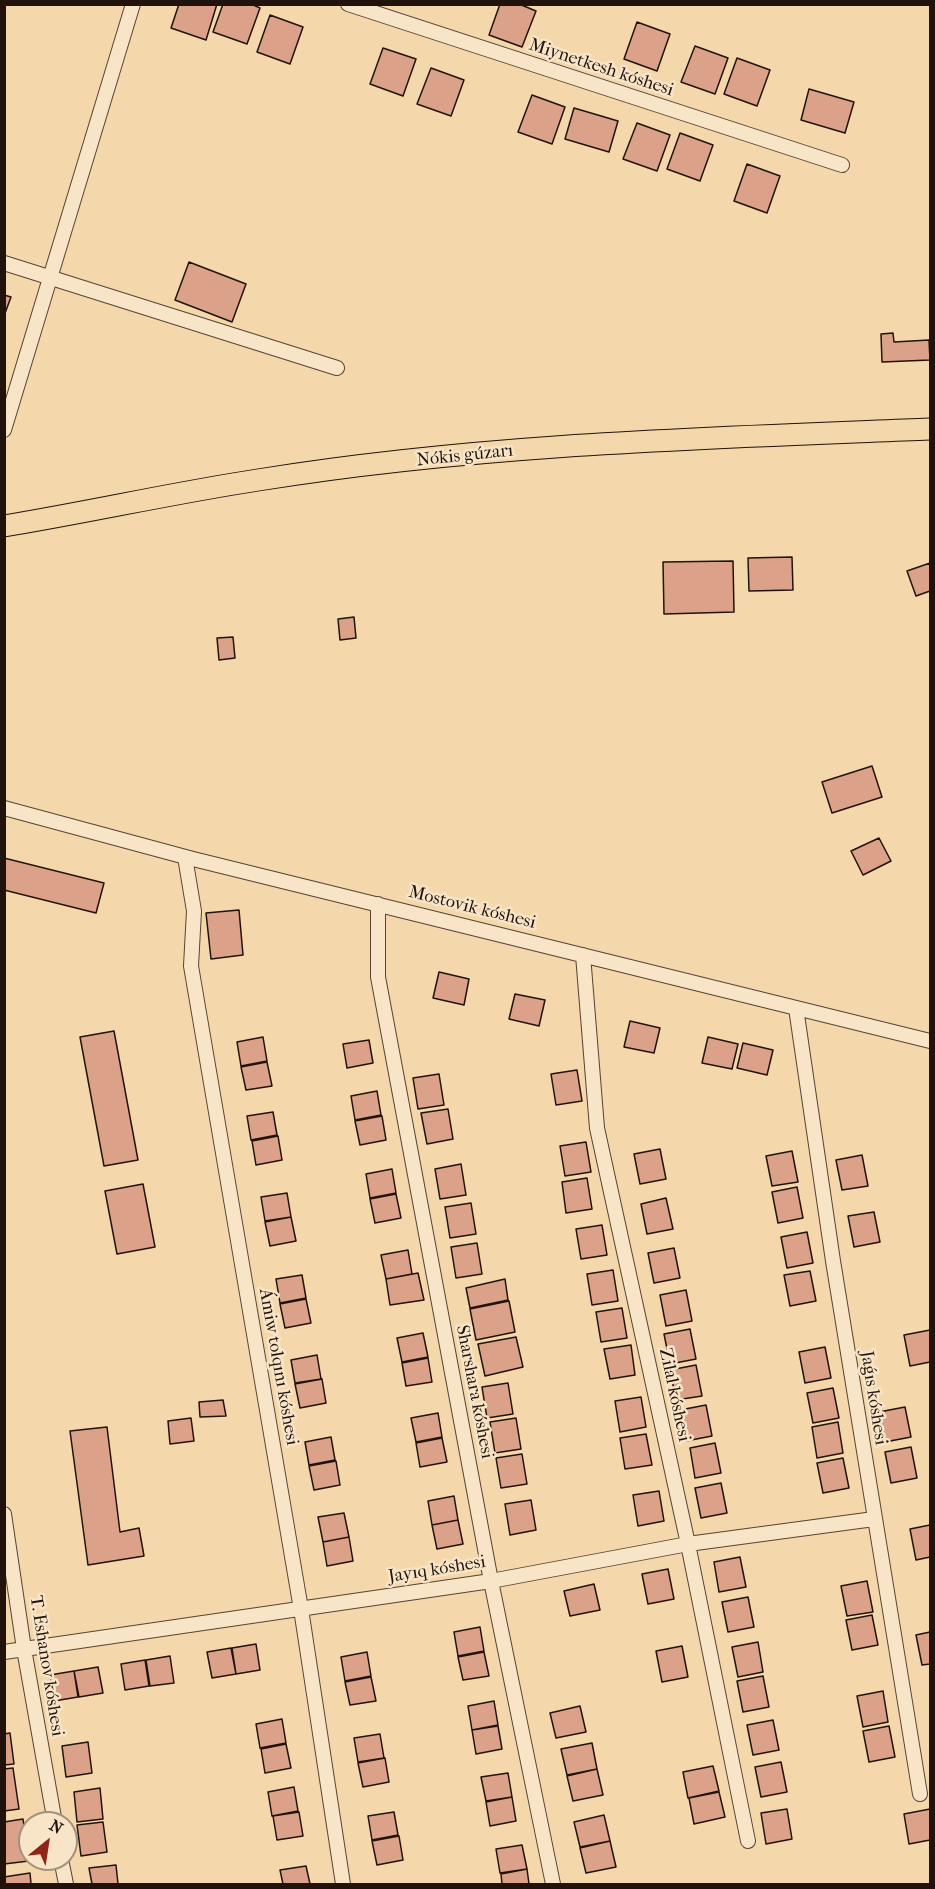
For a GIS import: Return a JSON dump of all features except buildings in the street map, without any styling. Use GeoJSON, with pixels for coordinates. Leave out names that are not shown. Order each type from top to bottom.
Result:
{"type":"FeatureCollection","features":[{"type":"Feature","properties":{"kind":"main road","name":"Nókis gúzarı"},"geometry":{"type":"LineString","coordinates":[[4,526],[258,480],[373,465],[568,445],[930,429]]}},
{"type":"Feature","properties":{"kind":"street"},"geometry":{"type":"LineString","coordinates":[[4,430],[53,278],[133,4]]}},
{"type":"Feature","properties":{"kind":"street","name":"Miynetkesh kóshesi"},"geometry":{"type":"LineString","coordinates":[[348,4],[842,165]]}},
{"type":"Feature","properties":{"kind":"street"},"geometry":{"type":"LineString","coordinates":[[4,263],[337,368]]}},
{"type":"Feature","properties":{"kind":"street","name":"Mostovik kóshesi"},"geometry":{"type":"LineString","coordinates":[[4,808],[185,856],[930,1041]]}},
{"type":"Feature","properties":{"kind":"street","name":"Ámiw tolqını kóshesi"},"geometry":{"type":"LineString","coordinates":[[185,856],[194,911],[191,966],[301,1609],[343,1884]]}},
{"type":"Feature","properties":{"kind":"street","name":"Sharshara kóshesi"},"geometry":{"type":"LineString","coordinates":[[378,904],[378,977],[491,1581],[553,1884]]}},
{"type":"Feature","properties":{"kind":"street","name":"Zilal kóshesi"},"geometry":{"type":"LineString","coordinates":[[583,955],[597,1128],[688,1544],[748,1841]]}},
{"type":"Feature","properties":{"kind":"street","name":"Jaǵıs kóshesi"},"geometry":{"type":"LineString","coordinates":[[796,1008],[874,1519],[920,1794]]}},
{"type":"Feature","properties":{"kind":"street","name":"T. Eshanov kóshesi"},"geometry":{"type":"LineString","coordinates":[[4,1514],[24,1649],[53,1811]]}},
{"type":"Feature","properties":{"kind":"street","name":"Jayıq kóshesi"},"geometry":{"type":"LineString","coordinates":[[4,1652],[491,1581],[688,1544],[874,1519]]}}]}
